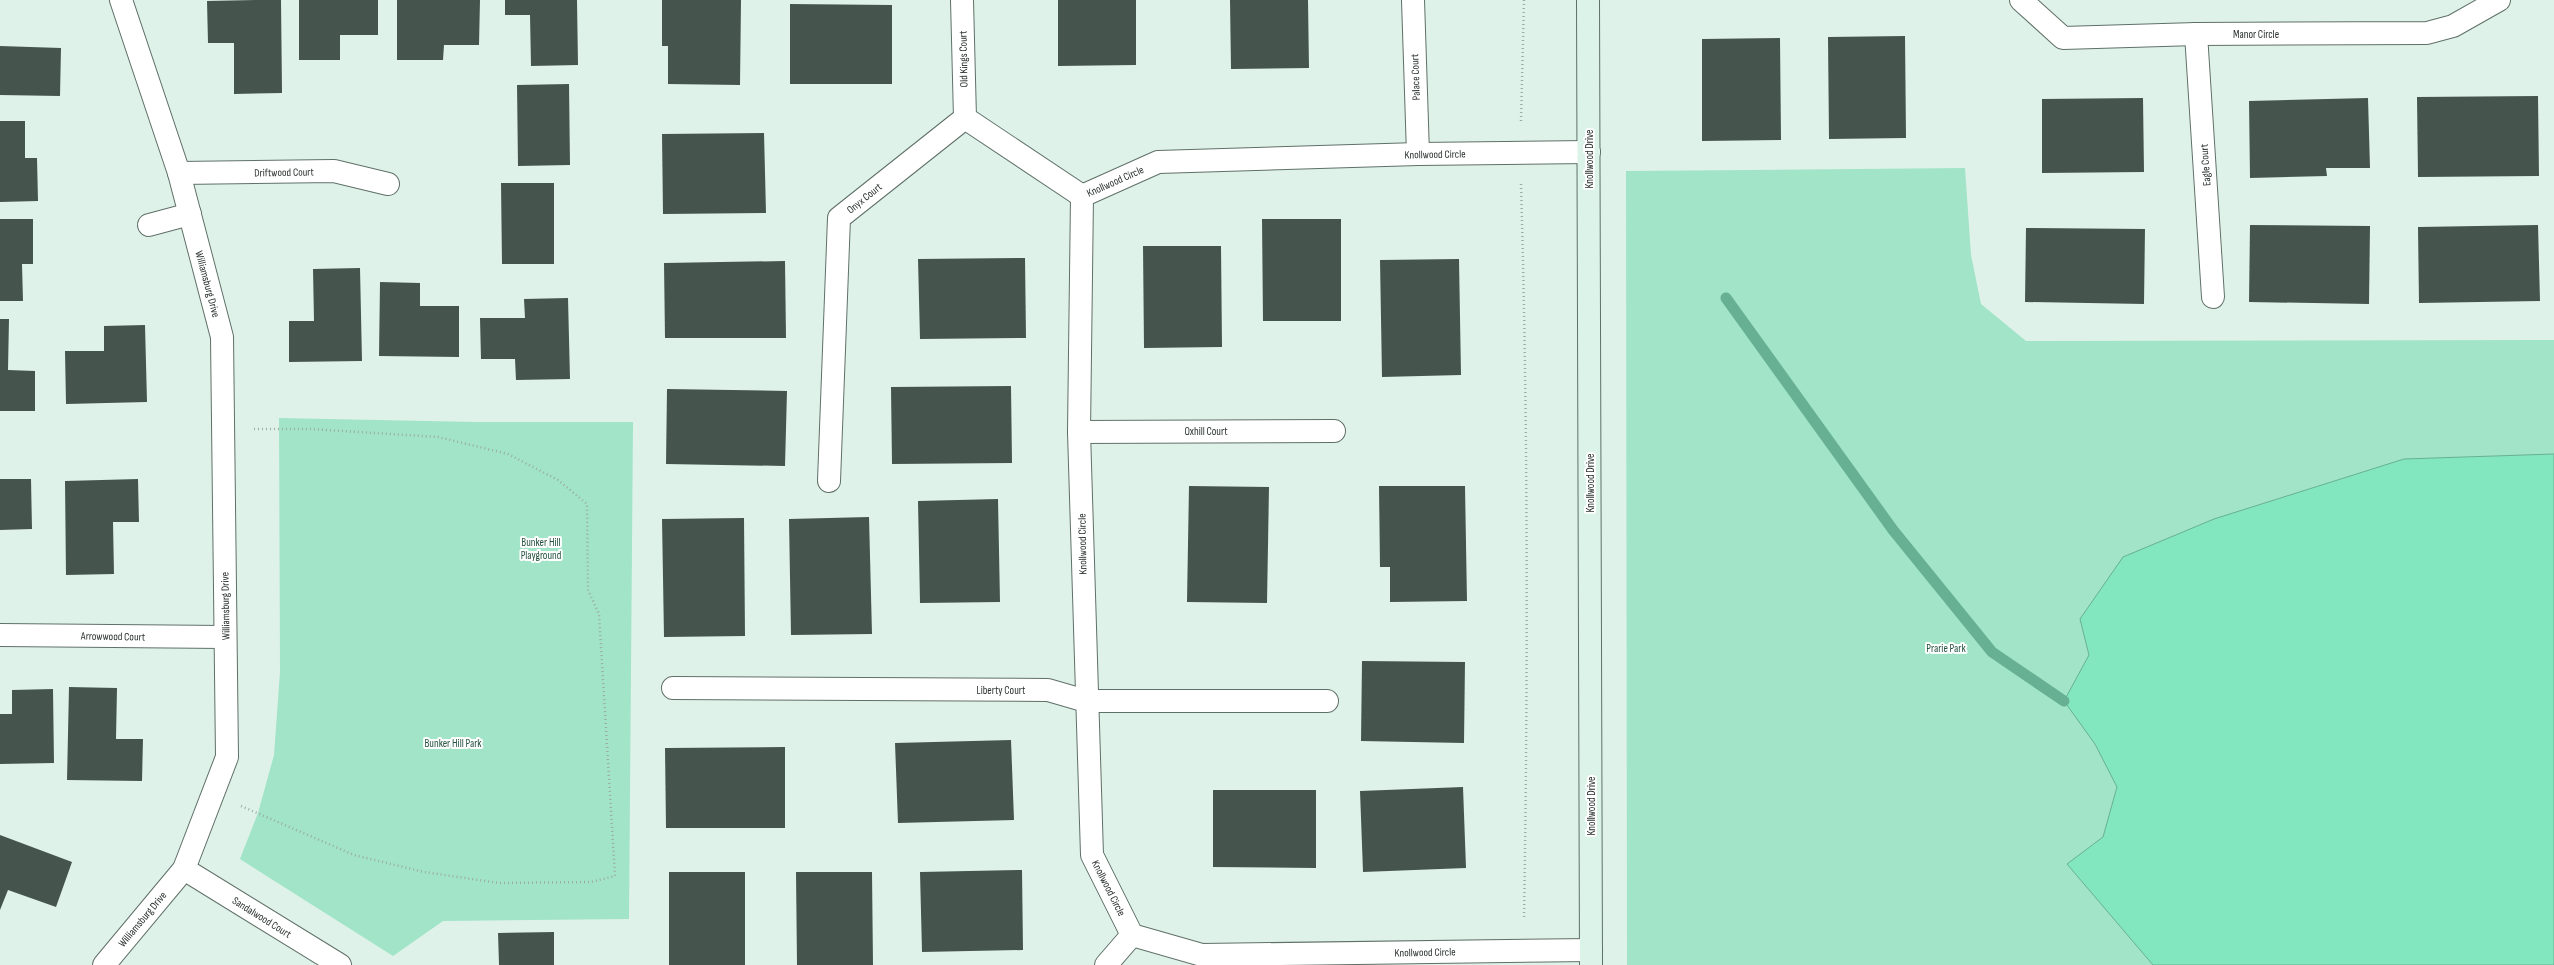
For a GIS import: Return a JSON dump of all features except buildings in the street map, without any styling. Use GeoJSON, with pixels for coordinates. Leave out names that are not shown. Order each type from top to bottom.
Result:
{"type":"FeatureCollection","features":[{"type":"Feature","properties":{"kind":"street","name":"Williamsburg Drive"},"geometry":{"type":"LineString","coordinates":[[104,965],[184,869],[227,757],[222,337],[179,173],[121,0]]}},
{"type":"Feature","properties":{"kind":"street","name":"Old Kings Court"},"geometry":{"type":"LineString","coordinates":[[962,0],[965,118]]}},
{"type":"Feature","properties":{"kind":"street","name":"Palace Court"},"geometry":{"type":"LineString","coordinates":[[1413,0],[1418,154]]}},
{"type":"Feature","properties":{"kind":"street","name":"Knollwood Drive"},"geometry":{"type":"LineString","coordinates":[[1588,0],[1591,958]]}},
{"type":"Feature","properties":{"kind":"street","name":"Manor Circle"},"geometry":{"type":"LineString","coordinates":[[2021,0],[2063,38],[2196,34],[2426,33],[2453,26],[2498,0]]}},
{"type":"Feature","properties":{"kind":"street","name":"Eagle Court"},"geometry":{"type":"LineString","coordinates":[[2196,34],[2213,297]]}},
{"type":"Feature","properties":{"kind":"street"},"geometry":{"type":"LineString","coordinates":[[965,118],[1082,196]]}},
{"type":"Feature","properties":{"kind":"street","name":"Onyx Court"},"geometry":{"type":"LineString","coordinates":[[829,481],[839,218],[965,118]]}},
{"type":"Feature","properties":{"kind":"street","name":"Knollwood Circle"},"geometry":{"type":"LineString","coordinates":[[1589,152],[1418,154],[1158,162],[1082,196],[1079,432],[1086,701],[1092,855],[1132,935],[1202,955],[1591,958]]}},
{"type":"Feature","properties":{"kind":"street","name":"Driftwood Court"},"geometry":{"type":"LineString","coordinates":[[179,173],[334,171],[388,184]]}},
{"type":"Feature","properties":{"kind":"street"},"geometry":{"type":"LineString","coordinates":[[149,225],[190,214]]}},
{"type":"Feature","properties":{"kind":"street","name":"Oxhill Court"},"geometry":{"type":"LineString","coordinates":[[1079,432],[1334,431]]}},
{"type":"Feature","properties":{"kind":"street","name":"Arrowwood Court"},"geometry":{"type":"LineString","coordinates":[[0,635],[225,637]]}},
{"type":"Feature","properties":{"kind":"street","name":"Liberty Court"},"geometry":{"type":"LineString","coordinates":[[673,688],[1048,690],[1086,701],[1327,701]]}},
{"type":"Feature","properties":{"kind":"street","name":"Sandalwood Court"},"geometry":{"type":"LineString","coordinates":[[184,869],[340,965]]}},
{"type":"Feature","properties":{"kind":"street"},"geometry":{"type":"LineString","coordinates":[[1106,965],[1132,935]]}},
{"type":"Feature","properties":{"kind":"path"},"geometry":{"type":"LineString","coordinates":[[1524,0],[1520,153],[1526,377],[1527,718],[1524,920]]}},
{"type":"Feature","properties":{"kind":"path"},"geometry":{"type":"LineString","coordinates":[[213,794],[354,855],[424,872],[499,883],[591,882],[615,876],[599,614],[588,590],[587,504],[558,480],[508,454],[438,438],[310,429],[223,429]]}},
{"type":"Feature","properties":{"kind":"green space","name":"Prarie Park"},"geometry":{"type":"Polygon","coordinates":[[[1965,168],[1971,255],[1981,304],[2026,341],[2554,340],[2554,965],[1627,965],[1626,171],[1965,168]]]}},
{"type":"Feature","properties":{"kind":"green space","name":"Bunker Hill Park"},"geometry":{"type":"Polygon","coordinates":[[[279,418],[476,422],[633,422],[629,919],[443,921],[393,956],[240,859],[258,813],[274,755],[280,672],[279,418]]]}},
{"type":"Feature","properties":{"kind":"shaded area"},"geometry":{"type":"Polygon","coordinates":[[[2554,454],[2554,965],[2153,965],[2067,864],[2103,837],[2117,787],[2095,744],[2064,701],[2089,655],[2080,619],[2123,557],[2214,519],[2404,459],[2554,454]]]}},
{"type":"Feature","properties":{"kind":"waterway"},"geometry":{"type":"LineString","coordinates":[[1726,298],[1893,530],[1992,652],[2064,701]]}},
{"type":"Feature","properties":{"kind":"park label","name":"Bunker Hill Playground"},"geometry":{"type":"Point","coordinates":[541,548]}}]}
